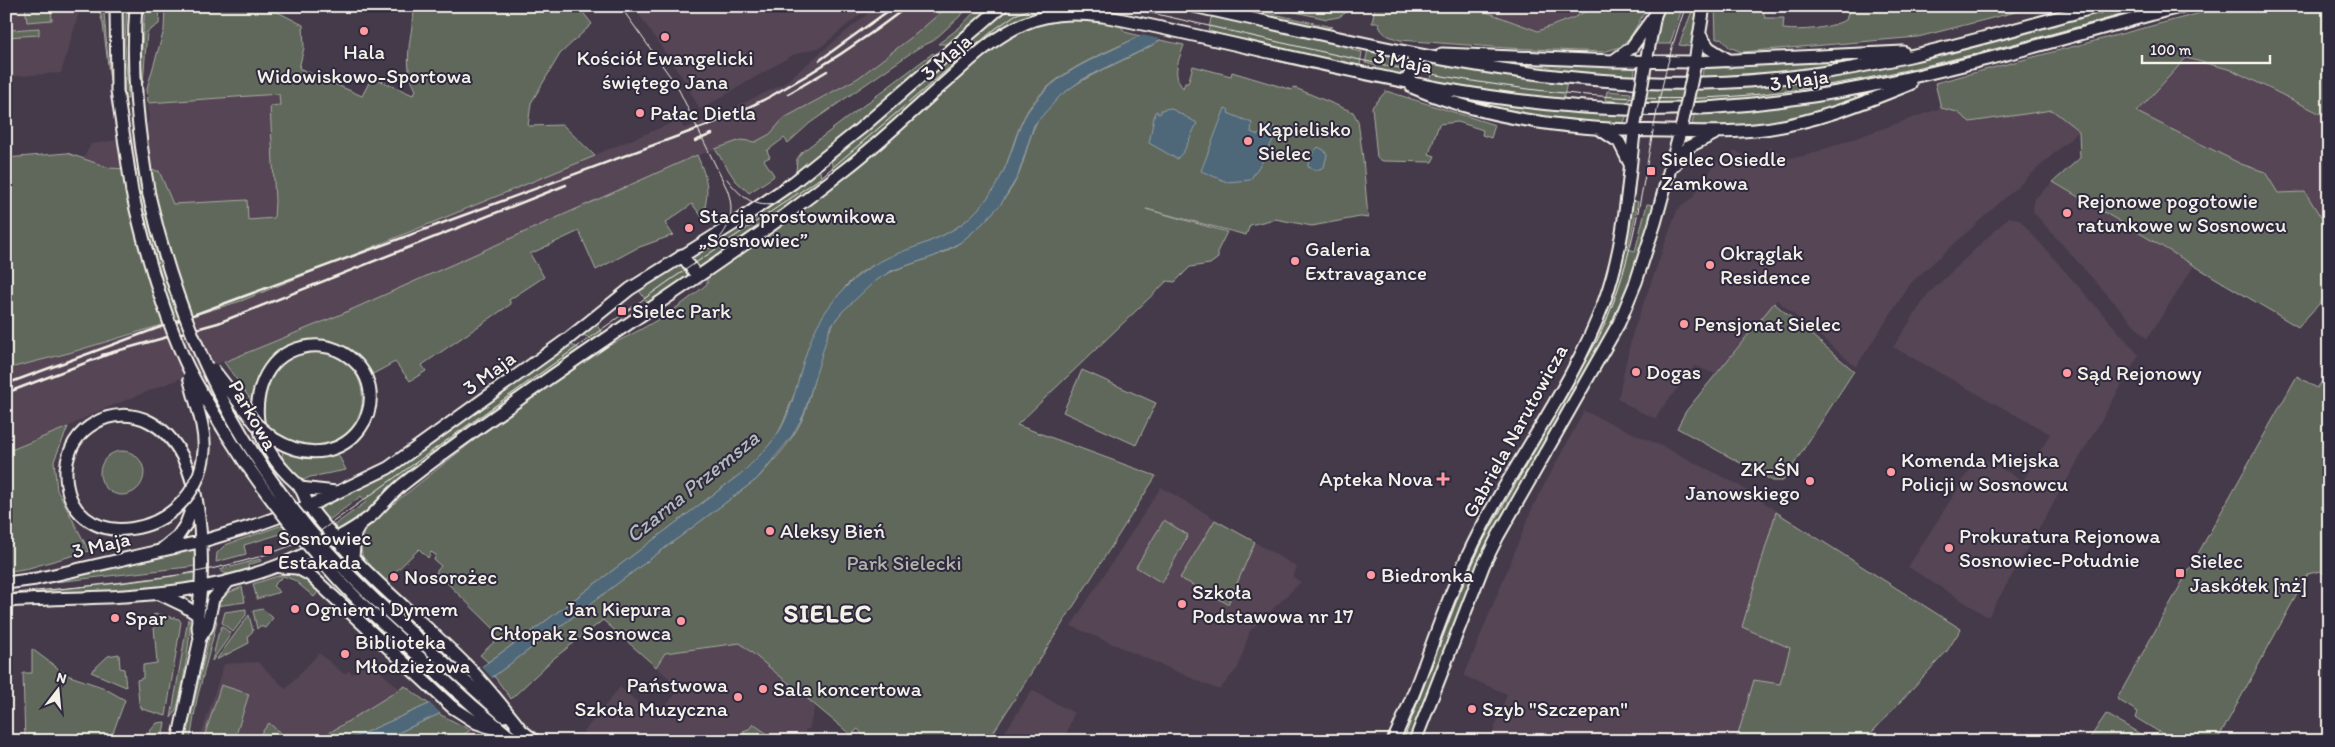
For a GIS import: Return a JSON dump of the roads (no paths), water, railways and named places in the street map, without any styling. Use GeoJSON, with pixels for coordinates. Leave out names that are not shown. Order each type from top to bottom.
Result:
{"type":"FeatureCollection","features":[{"type":"Feature","properties":{"kind":"main road"},"geometry":{"type":"LineString","coordinates":[[106,6],[115,44]]}},
{"type":"Feature","properties":{"kind":"main road","name":"Parkowa"},"geometry":{"type":"LineString","coordinates":[[116,6],[117,91],[132,192],[142,236],[152,273],[186,362],[216,417],[264,491],[316,557],[365,607],[447,674],[482,698],[535,741]]}},
{"type":"Feature","properties":{"kind":"main road","name":"Parkowa"},"geometry":{"type":"LineString","coordinates":[[136,6],[133,44],[140,145],[157,230],[168,268],[200,355],[229,415],[280,494],[327,551],[447,674]]}},
{"type":"Feature","properties":{"kind":"main road","name":"3 Maja"},"geometry":{"type":"LineString","coordinates":[[6,583],[36,579],[203,541],[256,525],[309,506],[369,478],[404,458],[569,338],[630,289],[755,210],[825,158],[1002,6]]}},
{"type":"Feature","properties":{"kind":"main road","name":"3 Maja"},"geometry":{"type":"LineString","coordinates":[[1193,6],[1408,53],[1516,72],[1573,80],[1707,83],[1793,77],[1925,52],[2100,6]]}},
{"type":"Feature","properties":{"kind":"main road","name":"Gabriela Narutowicza"},"geometry":{"type":"LineString","coordinates":[[1415,741],[1488,557],[1619,323],[1636,282],[1670,172],[1681,128],[1700,36],[1704,6]]}},
{"type":"Feature","properties":{"kind":"main road","name":"3 Maja"},"geometry":{"type":"LineString","coordinates":[[201,588],[228,582],[276,567],[336,539],[361,523],[377,511],[398,488],[439,457],[596,344],[647,312],[840,173],[876,145],[980,51],[1007,33],[1034,20],[1064,13],[1103,16],[1475,94],[1551,104],[1673,110],[1788,101],[1870,88],[1942,72],[2183,6]]}},
{"type":"Feature","properties":{"kind":"main road"},"geometry":{"type":"LineString","coordinates":[[1612,61],[1630,48],[1657,10]]}},
{"type":"Feature","properties":{"kind":"main road","name":"Gabriela Narutowicza"},"geometry":{"type":"LineString","coordinates":[[1393,741],[1467,556],[1593,329],[1614,270],[1623,226],[1635,127],[1657,10]]}},
{"type":"Feature","properties":{"kind":"main road"},"geometry":{"type":"LineString","coordinates":[[1700,36],[1709,48],[1731,62]]}},
{"type":"Feature","properties":{"kind":"main road"},"geometry":{"type":"LineString","coordinates":[[1408,53],[1612,61],[1646,65],[1694,65],[1872,52],[1925,52]]}},
{"type":"Feature","properties":{"kind":"main road"},"geometry":{"type":"LineString","coordinates":[[1406,81],[1414,70],[1415,60],[1408,53]]}},
{"type":"Feature","properties":{"kind":"main road"},"geometry":{"type":"LineString","coordinates":[[1392,78],[1437,98],[1507,118],[1597,128],[1681,128],[1719,132],[1755,130],[1824,115],[1878,97],[1942,72]]}},
{"type":"Feature","properties":{"kind":"main road"},"geometry":{"type":"LineString","coordinates":[[1597,128],[1619,142],[1630,166]]}},
{"type":"Feature","properties":{"kind":"main road"},"geometry":{"type":"LineString","coordinates":[[1670,172],[1688,147],[1719,132]]}},
{"type":"Feature","properties":{"kind":"main road"},"geometry":{"type":"LineString","coordinates":[[682,255],[697,276]]}},
{"type":"Feature","properties":{"kind":"main road"},"geometry":{"type":"LineString","coordinates":[[200,355],[252,420],[268,434],[289,448],[304,452],[321,453],[336,449],[355,436],[365,422],[369,406],[368,384],[362,370],[344,353],[331,347],[307,346],[286,354],[266,376],[258,400],[258,423],[263,439],[285,472],[300,488],[309,506],[336,539],[391,596],[464,662],[482,698]]}},
{"type":"Feature","properties":{"kind":"main road"},"geometry":{"type":"LineString","coordinates":[[186,362],[201,422],[204,449],[198,478],[186,498],[158,521],[137,528],[116,530],[102,527],[90,520],[74,504],[66,484],[68,454],[74,443],[88,427],[109,417],[137,417],[158,427],[174,440],[181,452],[195,500],[203,541],[201,588],[196,625],[200,638]]}},
{"type":"Feature","properties":{"kind":"main road"},"geometry":{"type":"LineString","coordinates":[[300,488],[337,492]]}},
{"type":"Feature","properties":{"kind":"main road"},"geometry":{"type":"LineString","coordinates":[[159,551],[178,536],[186,524],[195,500]]}},
{"type":"Feature","properties":{"kind":"main road"},"geometry":{"type":"LineString","coordinates":[[353,557],[355,534],[361,523]]}},
{"type":"Feature","properties":{"kind":"main road"},"geometry":{"type":"LineString","coordinates":[[276,567],[297,568],[310,575],[418,678],[466,717],[487,727],[504,732]]}},
{"type":"Feature","properties":{"kind":"main road"},"geometry":{"type":"LineString","coordinates":[[178,741],[200,638],[207,627],[213,599],[228,582]]}},
{"type":"Feature","properties":{"kind":"main road"},"geometry":{"type":"LineString","coordinates":[[6,601],[118,598],[201,588]]}},
{"type":"Feature","properties":{"kind":"main road"},"geometry":{"type":"LineString","coordinates":[[160,594],[198,615]]}},
{"type":"Feature","properties":{"kind":"main road","name":"Parkowa"},"geometry":{"type":"LineString","coordinates":[[482,698],[504,732],[515,741]]}},
{"type":"Feature","properties":{"kind":"water"},"geometry":{"type":"Polygon","coordinates":[[[1171,15],[1187,20],[1151,46],[1083,79],[1060,96],[1034,125],[1018,176],[1001,204],[981,225],[961,242],[935,256],[891,271],[874,282],[842,312],[830,327],[804,414],[792,436],[757,479],[494,676],[439,714],[380,741],[346,741],[429,704],[539,626],[743,472],[779,432],[792,403],[803,364],[817,326],[844,289],[862,273],[881,261],[944,235],[969,218],[983,204],[994,188],[1008,161],[1024,118],[1043,93],[1055,82],[1081,65],[1139,36],[1171,15]]]}},
{"type":"Feature","properties":{"kind":"water"},"geometry":{"type":"Polygon","coordinates":[[[1170,108],[1197,123],[1184,151],[1177,159],[1149,143],[1155,112],[1157,111],[1158,114],[1161,113],[1161,110],[1170,108]]]}},
{"type":"Feature","properties":{"kind":"water"},"geometry":{"type":"Polygon","coordinates":[[[1225,108],[1229,110],[1228,113],[1252,123],[1251,132],[1258,135],[1268,125],[1278,129],[1264,159],[1250,180],[1227,182],[1201,171],[1225,108]]]}},
{"type":"Feature","properties":{"kind":"water"},"geometry":{"type":"Polygon","coordinates":[[[1318,147],[1324,150],[1327,155],[1324,167],[1317,170],[1308,167],[1309,157],[1318,147]]]}},
{"type":"Feature","properties":{"kind":"tram line"},"geometry":{"type":"LineString","coordinates":[[620,6],[677,86],[727,189],[731,205],[730,219],[724,232],[714,244]]}},
{"type":"Feature","properties":{"kind":"tram line"},"geometry":{"type":"LineString","coordinates":[[6,594],[123,582],[201,571],[276,551],[312,537],[669,281],[819,179],[995,29],[1015,15],[1037,6]]}},
{"type":"Feature","properties":{"kind":"tram line"},"geometry":{"type":"LineString","coordinates":[[1120,6],[1410,70],[1484,83],[1557,92],[1631,98],[1704,98],[1762,94],[1819,87],[1875,77],[1988,51],[2155,6]]}},
{"type":"Feature","properties":{"kind":"tram line"},"geometry":{"type":"LineString","coordinates":[[1403,741],[1460,592],[1482,543],[1598,339],[1615,299],[1637,216],[1662,88],[1672,47],[1686,6]]}},
{"type":"Feature","properties":{"kind":"tram line"},"geometry":{"type":"LineString","coordinates":[[727,179],[737,191],[755,203],[763,205],[779,203]]}},
{"type":"Feature","properties":{"kind":"railway"},"geometry":{"type":"LineString","coordinates":[[820,60],[895,6]]}},
{"type":"Feature","properties":{"kind":"railway"},"geometry":{"type":"LineString","coordinates":[[6,384],[708,125],[763,100],[806,76],[858,43],[908,6]]}},
{"type":"Feature","properties":{"kind":"railway"},"geometry":{"type":"LineString","coordinates":[[788,94],[827,71]]}},
{"type":"Feature","properties":{"kind":"railway"},"geometry":{"type":"LineString","coordinates":[[695,141],[712,134]]}},
{"type":"Feature","properties":{"kind":"railway"},"geometry":{"type":"LineString","coordinates":[[102,355],[218,323],[566,185]]}},
{"type":"Feature","properties":{"kind":"railway"},"geometry":{"type":"LineString","coordinates":[[6,393],[109,354]]}},
{"type":"Feature","properties":{"kind":"place","name":"Hala Widowiskowo-Sportowa"},"geometry":{"type":"Point","coordinates":[364,31]}},
{"type":"Feature","properties":{"kind":"place","name":"Kościół Ewangelicki świętego Jana"},"geometry":{"type":"Point","coordinates":[665,37]}},
{"type":"Feature","properties":{"kind":"place","name":"Pałac Dietla"},"geometry":{"type":"Point","coordinates":[640,113]}},
{"type":"Feature","properties":{"kind":"place","name":"Kąpielisko Sielec"},"geometry":{"type":"Point","coordinates":[1248,141]}},
{"type":"Feature","properties":{"kind":"place","name":"Sielec Osiedle Zamkowa"},"geometry":{"type":"Point","coordinates":[1651,171]}},
{"type":"Feature","properties":{"kind":"place","name":"Rejonowe pogotowie ratunkowe w Sosnowcu"},"geometry":{"type":"Point","coordinates":[2067,213]}},
{"type":"Feature","properties":{"kind":"place","name":"Stacja prostownikowa „Sosnowiec”"},"geometry":{"type":"Point","coordinates":[689,228]}},
{"type":"Feature","properties":{"kind":"place","name":"Galeria Extravagance"},"geometry":{"type":"Point","coordinates":[1295,261]}},
{"type":"Feature","properties":{"kind":"place","name":"Okrąglak Residence"},"geometry":{"type":"Point","coordinates":[1710,265]}},
{"type":"Feature","properties":{"kind":"place","name":"Sielec Park"},"geometry":{"type":"Point","coordinates":[622,311]}},
{"type":"Feature","properties":{"kind":"place","name":"Pensjonat Sielec"},"geometry":{"type":"Point","coordinates":[1684,324]}},
{"type":"Feature","properties":{"kind":"place","name":"Dogas"},"geometry":{"type":"Point","coordinates":[1636,372]}},
{"type":"Feature","properties":{"kind":"place","name":"Sąd Rejonowy"},"geometry":{"type":"Point","coordinates":[2067,373]}},
{"type":"Feature","properties":{"kind":"place","name":"Komenda Miejska Policji w Sosnowcu"},"geometry":{"type":"Point","coordinates":[1891,472]}},
{"type":"Feature","properties":{"kind":"place","name":"Apteka Nova"},"geometry":{"type":"Point","coordinates":[1443,479]}},
{"type":"Feature","properties":{"kind":"place","name":"ZK-ŚN Janowskiego"},"geometry":{"type":"Point","coordinates":[1810,481]}},
{"type":"Feature","properties":{"kind":"place","name":"Aleksy Bień"},"geometry":{"type":"Point","coordinates":[770,531]}},
{"type":"Feature","properties":{"kind":"place","name":"Prokuratura Rejonowa Sosnowiec-Południe"},"geometry":{"type":"Point","coordinates":[1949,548]}},
{"type":"Feature","properties":{"kind":"place","name":"Sosnowiec Estakada"},"geometry":{"type":"Point","coordinates":[268,550]}},
{"type":"Feature","properties":{"kind":"place","name":"Sielec Jaskółek [nż]"},"geometry":{"type":"Point","coordinates":[2180,573]}},
{"type":"Feature","properties":{"kind":"place","name":"Biedronka"},"geometry":{"type":"Point","coordinates":[1371,575]}},
{"type":"Feature","properties":{"kind":"place","name":"Nosorożec"},"geometry":{"type":"Point","coordinates":[394,577]}},
{"type":"Feature","properties":{"kind":"place","name":"Szkoła Podstawowa nr 17"},"geometry":{"type":"Point","coordinates":[1182,604]}},
{"type":"Feature","properties":{"kind":"place","name":"Ogniem i Dymem"},"geometry":{"type":"Point","coordinates":[295,609]}},
{"type":"Feature","properties":{"kind":"place","name":"Spar"},"geometry":{"type":"Point","coordinates":[115,618]}},
{"type":"Feature","properties":{"kind":"place","name":"Jan Kiepura Chłopak z Sosnowca"},"geometry":{"type":"Point","coordinates":[681,621]}},
{"type":"Feature","properties":{"kind":"place","name":"Biblioteka Młodzieżowa"},"geometry":{"type":"Point","coordinates":[345,654]}},
{"type":"Feature","properties":{"kind":"place","name":"Sala koncertowa"},"geometry":{"type":"Point","coordinates":[763,689]}},
{"type":"Feature","properties":{"kind":"place","name":"Państwowa Szkoła Muzyczna"},"geometry":{"type":"Point","coordinates":[738,697]}},
{"type":"Feature","properties":{"kind":"place","name":"Szyb \"Szczepan\""},"geometry":{"type":"Point","coordinates":[1472,709]}},
{"type":"Feature","properties":{"kind":"district","name":"SIELEC"},"geometry":{"type":"Point","coordinates":[828,613]}},
{"type":"Feature","properties":{"kind":"water label","name":"Czarna Przemsza"},"geometry":{"type":"Point","coordinates":[692,486]}},
{"type":"Feature","properties":{"kind":"park label","name":"Park Sielecki"},"geometry":{"type":"Point","coordinates":[904,563]}}]}
